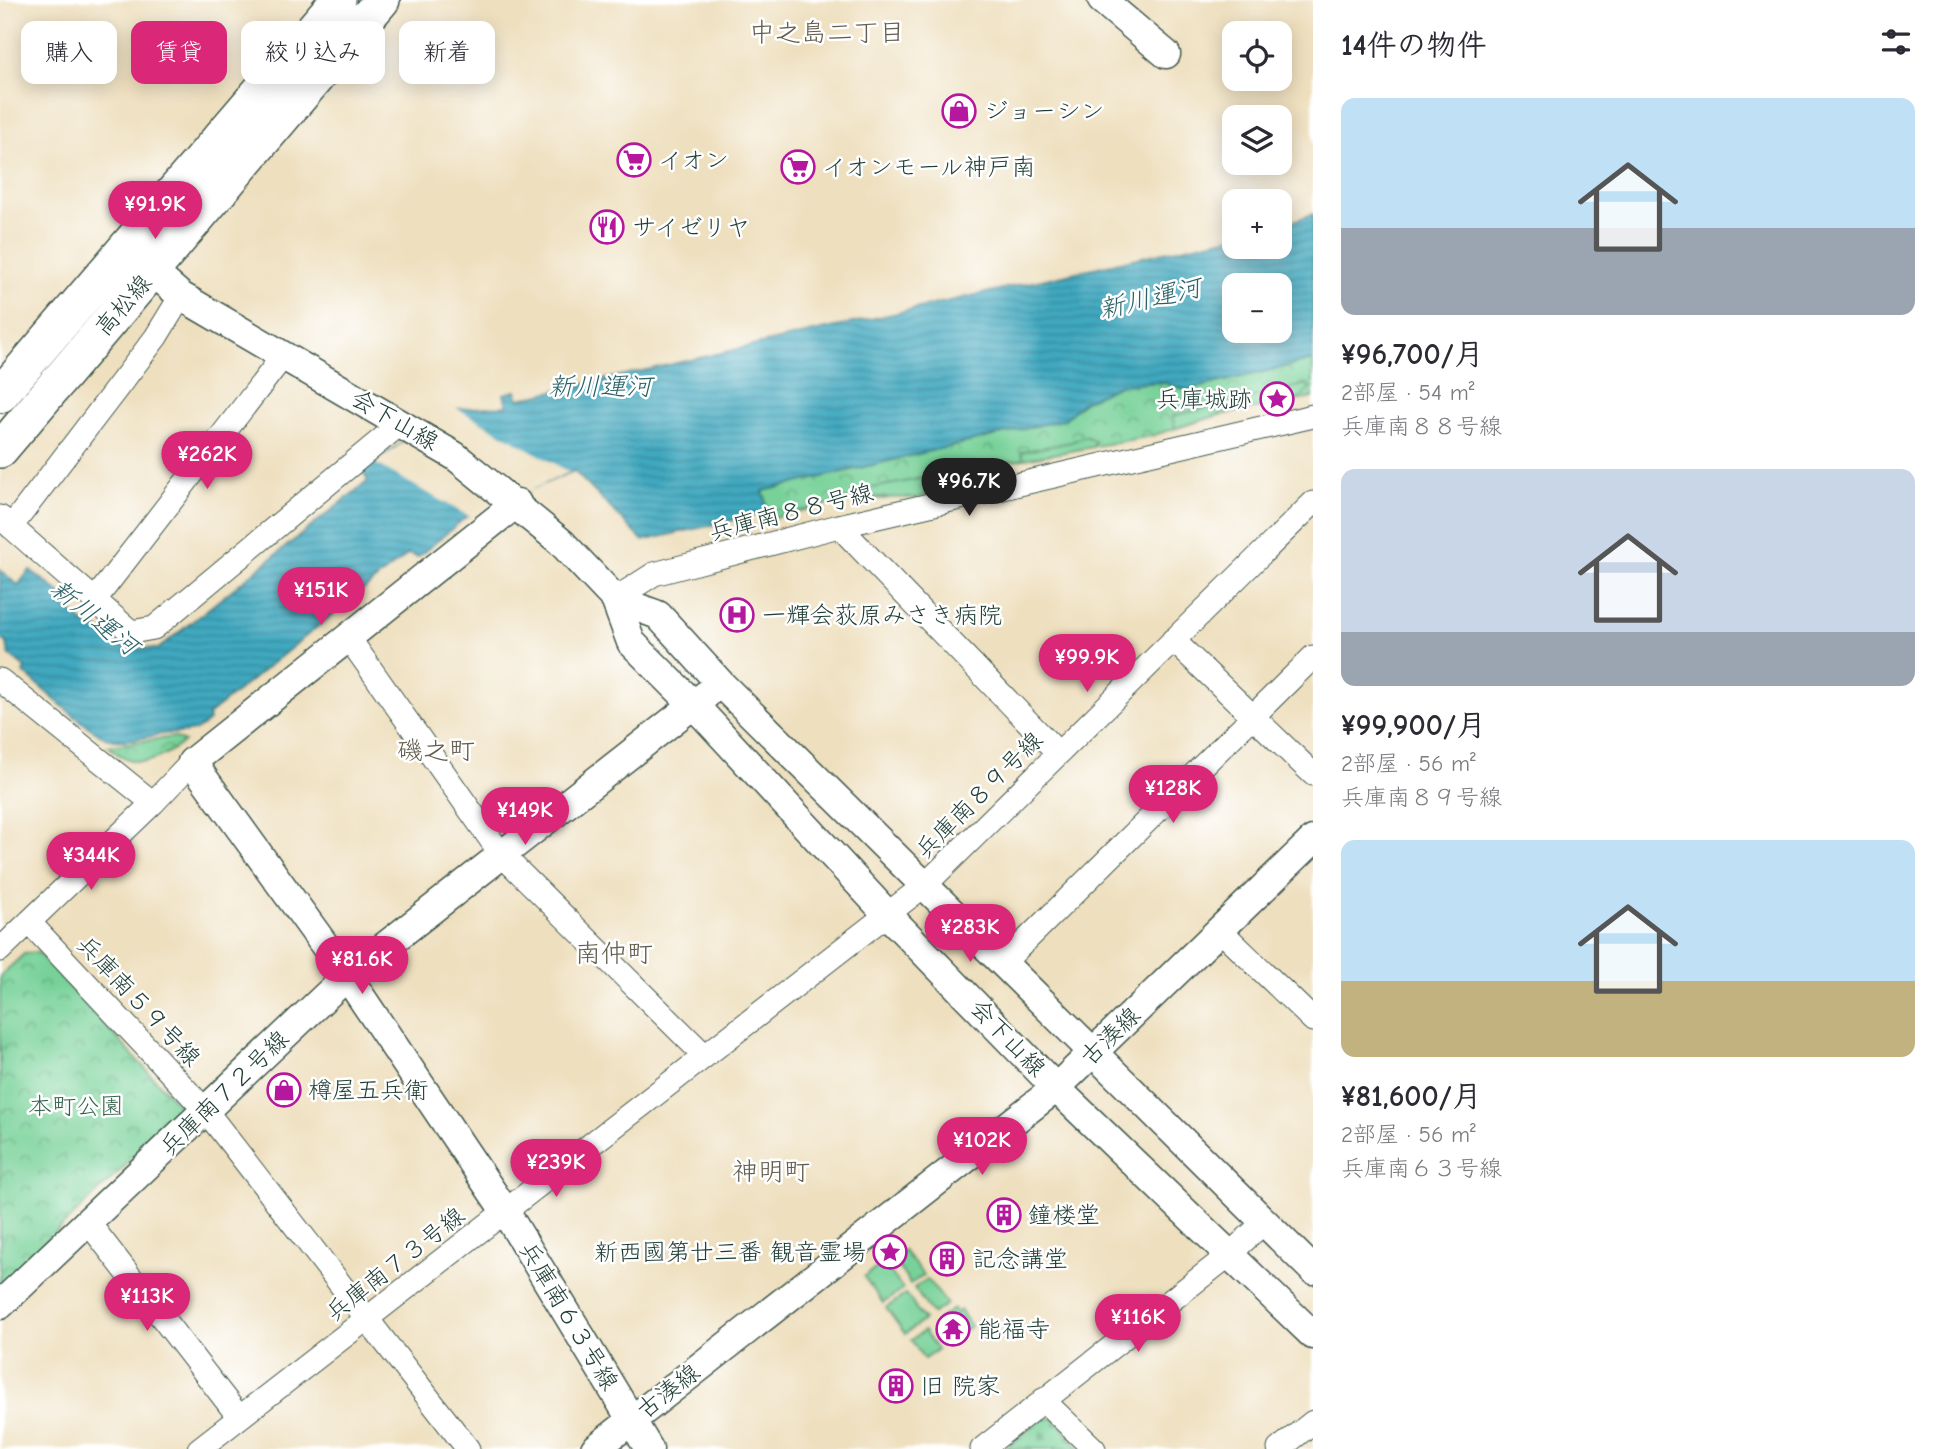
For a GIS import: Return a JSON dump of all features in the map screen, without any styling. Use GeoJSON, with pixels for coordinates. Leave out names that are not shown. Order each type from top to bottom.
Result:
{"type":"FeatureCollection","features":[{"type":"Feature","properties":{"kind":"main road","name":"高松線"},"geometry":{"type":"LineString","coordinates":[[0,395],[338,0]]}},
{"type":"Feature","properties":{"kind":"main road","name":"高松線"},"geometry":{"type":"LineString","coordinates":[[0,450],[382,0]]}},
{"type":"Feature","properties":{"kind":"street"},"geometry":{"type":"LineString","coordinates":[[1102,0],[1166,54]]}},
{"type":"Feature","properties":{"kind":"street","name":"会下山線"},"geometry":{"type":"LineString","coordinates":[[125,248],[181,296],[455,456],[515,501],[561,542],[615,599],[631,642],[694,705],[887,914],[1056,1088],[1313,1335]]}},
{"type":"Feature","properties":{"kind":"street"},"geometry":{"type":"LineString","coordinates":[[181,296],[156,337],[6,522],[131,632],[154,628],[407,428]]}},
{"type":"Feature","properties":{"kind":"street"},"geometry":{"type":"LineString","coordinates":[[94,601],[284,355]]}},
{"type":"Feature","properties":{"kind":"street","name":"兵庫南８８号線"},"geometry":{"type":"LineString","coordinates":[[615,599],[654,574],[839,526],[1313,416]]}},
{"type":"Feature","properties":{"kind":"street"},"geometry":{"type":"LineString","coordinates":[[0,950],[153,803],[348,637],[515,501]]}},
{"type":"Feature","properties":{"kind":"street","name":"兵庫南８９号線"},"geometry":{"type":"LineString","coordinates":[[887,914],[925,885],[1313,503]]}},
{"type":"Feature","properties":{"kind":"street"},"geometry":{"type":"LineString","coordinates":[[839,526],[1058,753]]}},
{"type":"Feature","properties":{"kind":"street","name":"会下山線"},"geometry":{"type":"LineString","coordinates":[[615,599],[658,615],[720,683],[1313,1270]]}},
{"type":"Feature","properties":{"kind":"street"},"geometry":{"type":"LineString","coordinates":[[348,637],[501,854],[704,1054]]}},
{"type":"Feature","properties":{"kind":"street"},"geometry":{"type":"LineString","coordinates":[[1173,640],[1313,774]]}},
{"type":"Feature","properties":{"kind":"street"},"geometry":{"type":"LineString","coordinates":[[1003,963],[1313,657]]}},
{"type":"Feature","properties":{"kind":"street"},"geometry":{"type":"LineString","coordinates":[[0,680],[153,803]]}},
{"type":"Feature","properties":{"kind":"street","name":"兵庫南７２号線"},"geometry":{"type":"LineString","coordinates":[[0,1305],[347,976],[720,683]]}},
{"type":"Feature","properties":{"kind":"street","name":"兵庫南６３号線"},"geometry":{"type":"LineString","coordinates":[[195,767],[347,976],[505,1211],[649,1449]]}},
{"type":"Feature","properties":{"kind":"street","name":"古湊線"},"geometry":{"type":"LineString","coordinates":[[595,1449],[1056,1088],[1313,840]]}},
{"type":"Feature","properties":{"kind":"street","name":"兵庫南７３号線"},"geometry":{"type":"LineString","coordinates":[[199,1449],[887,914]]}},
{"type":"Feature","properties":{"kind":"street","name":"兵庫南５９号線"},"geometry":{"type":"LineString","coordinates":[[29,922],[206,1111],[468,1449]]}},
{"type":"Feature","properties":{"kind":"street"},"geometry":{"type":"LineString","coordinates":[[1220,930],[1313,1020]]}},
{"type":"Feature","properties":{"kind":"street"},"geometry":{"type":"LineString","coordinates":[[88,1222],[239,1417]]}},
{"type":"Feature","properties":{"kind":"street"},"geometry":{"type":"LineString","coordinates":[[982,1449],[1229,1255],[1264,1222]]}},
{"type":"Feature","properties":{"kind":"street"},"geometry":{"type":"LineString","coordinates":[[1043,1401],[1094,1449]]}},
{"type":"Feature","properties":{"kind":"street"},"geometry":{"type":"LineString","coordinates":[[1279,1449],[1313,1422]]}},
{"type":"Feature","properties":{"kind":"green space"},"geometry":{"type":"Polygon","coordinates":[[[1313,360],[1313,398],[1219,415],[1151,436],[1008,462],[944,489],[884,499],[858,497],[769,519],[763,491],[1064,419],[1083,402],[1119,385],[1163,382],[1187,390],[1313,360]]]}},
{"type":"Feature","properties":{"kind":"green space"},"geometry":{"type":"Polygon","coordinates":[[[1308,384],[1310,389],[1295,402],[1219,415],[1175,428],[1172,416],[1308,384]]]}},
{"type":"Feature","properties":{"kind":"green space"},"geometry":{"type":"Polygon","coordinates":[[[1085,436],[1095,441],[1093,447],[1024,459],[1021,452],[1071,442],[1085,436]]]}},
{"type":"Feature","properties":{"kind":"green space"},"geometry":{"type":"Polygon","coordinates":[[[967,470],[969,478],[918,498],[858,497],[856,491],[967,470]]]}},
{"type":"Feature","properties":{"kind":"green space"},"geometry":{"type":"Polygon","coordinates":[[[174,737],[184,742],[164,755],[146,761],[128,759],[108,746],[174,737]]]}},
{"type":"Feature","properties":{"kind":"green space","name":"本町公園"},"geometry":{"type":"Polygon","coordinates":[[[37,952],[177,1103],[178,1115],[0,1286],[0,976],[24,954],[37,952]]]}},
{"type":"Feature","properties":{"kind":"green space"},"geometry":{"type":"Polygon","coordinates":[[[903,1250],[924,1275],[910,1284],[892,1258],[903,1250]]]}},
{"type":"Feature","properties":{"kind":"green space"},"geometry":{"type":"Polygon","coordinates":[[[884,1263],[903,1289],[883,1303],[864,1277],[884,1263]]]}},
{"type":"Feature","properties":{"kind":"green space"},"geometry":{"type":"Polygon","coordinates":[[[927,1279],[947,1304],[932,1314],[914,1288],[927,1279]]]}},
{"type":"Feature","properties":{"kind":"green space"},"geometry":{"type":"Polygon","coordinates":[[[906,1294],[924,1320],[905,1334],[886,1308],[906,1294]]]}},
{"type":"Feature","properties":{"kind":"green space"},"geometry":{"type":"Polygon","coordinates":[[[953,1309],[956,1313],[960,1310],[971,1326],[951,1340],[938,1320],[953,1309]]]}},
{"type":"Feature","properties":{"kind":"green space"},"geometry":{"type":"Polygon","coordinates":[[[924,1331],[937,1350],[924,1359],[911,1340],[924,1331]]]}},
{"type":"Feature","properties":{"kind":"green space"},"geometry":{"type":"Polygon","coordinates":[[[1055,1418],[1080,1449],[1005,1449],[1042,1419],[1055,1418]]]}},
{"type":"Feature","properties":{"kind":"water","name":"新川運河"},"geometry":{"type":"Polygon","coordinates":[[[1313,214],[1313,360],[1187,390],[1162,382],[1119,385],[1083,402],[1065,419],[763,491],[768,512],[643,541],[574,471],[466,517],[418,557],[408,554],[208,715],[209,721],[203,726],[192,731],[123,740],[101,735],[23,672],[25,668],[9,655],[7,643],[0,638],[0,570],[18,585],[30,570],[64,596],[63,605],[91,629],[98,629],[120,647],[158,649],[368,481],[361,469],[455,409],[507,406],[504,394],[516,391],[519,399],[1222,239],[1222,259],[1292,259],[1292,221],[1313,214]]]}},
{"type":"Feature","properties":{"kind":"pier"},"geometry":{"type":"Polygon","coordinates":[[[453,406],[569,472],[472,518],[375,463],[453,406]]]}},
{"type":"Feature","properties":{"kind":"place","name":"ジョーシン"},"geometry":{"type":"Point","coordinates":[959,111]}},
{"type":"Feature","properties":{"kind":"place","name":"イオン"},"geometry":{"type":"Point","coordinates":[634,160]}},
{"type":"Feature","properties":{"kind":"place","name":"イオンモール神戸南"},"geometry":{"type":"Point","coordinates":[798,167]}},
{"type":"Feature","properties":{"kind":"place","name":"サイゼリヤ"},"geometry":{"type":"Point","coordinates":[607,227]}},
{"type":"Feature","properties":{"kind":"place","name":"兵庫城跡"},"geometry":{"type":"Point","coordinates":[1277,399]}},
{"type":"Feature","properties":{"kind":"place","name":"一輝会荻原みさき病院"},"geometry":{"type":"Point","coordinates":[737,615]}},
{"type":"Feature","properties":{"kind":"place","name":"樽屋五兵衛"},"geometry":{"type":"Point","coordinates":[284,1090]}},
{"type":"Feature","properties":{"kind":"place","name":"鐘楼堂"},"geometry":{"type":"Point","coordinates":[1004,1215]}},
{"type":"Feature","properties":{"kind":"place","name":"新西國第廿三番 観音霊場"},"geometry":{"type":"Point","coordinates":[890,1252]}},
{"type":"Feature","properties":{"kind":"place","name":"記念講堂"},"geometry":{"type":"Point","coordinates":[947,1259]}},
{"type":"Feature","properties":{"kind":"place","name":"能福寺"},"geometry":{"type":"Point","coordinates":[953,1329]}},
{"type":"Feature","properties":{"kind":"place","name":"旧 院家"},"geometry":{"type":"Point","coordinates":[896,1386]}},
{"type":"Feature","properties":{"kind":"district","name":"中之島二丁目"},"geometry":{"type":"Point","coordinates":[827,32]}},
{"type":"Feature","properties":{"kind":"district","name":"磯之町"},"geometry":{"type":"Point","coordinates":[436,750]}},
{"type":"Feature","properties":{"kind":"district","name":"南仲町"},"geometry":{"type":"Point","coordinates":[614,953]}},
{"type":"Feature","properties":{"kind":"district","name":"神明町"},"geometry":{"type":"Point","coordinates":[771,1171]}}]}
